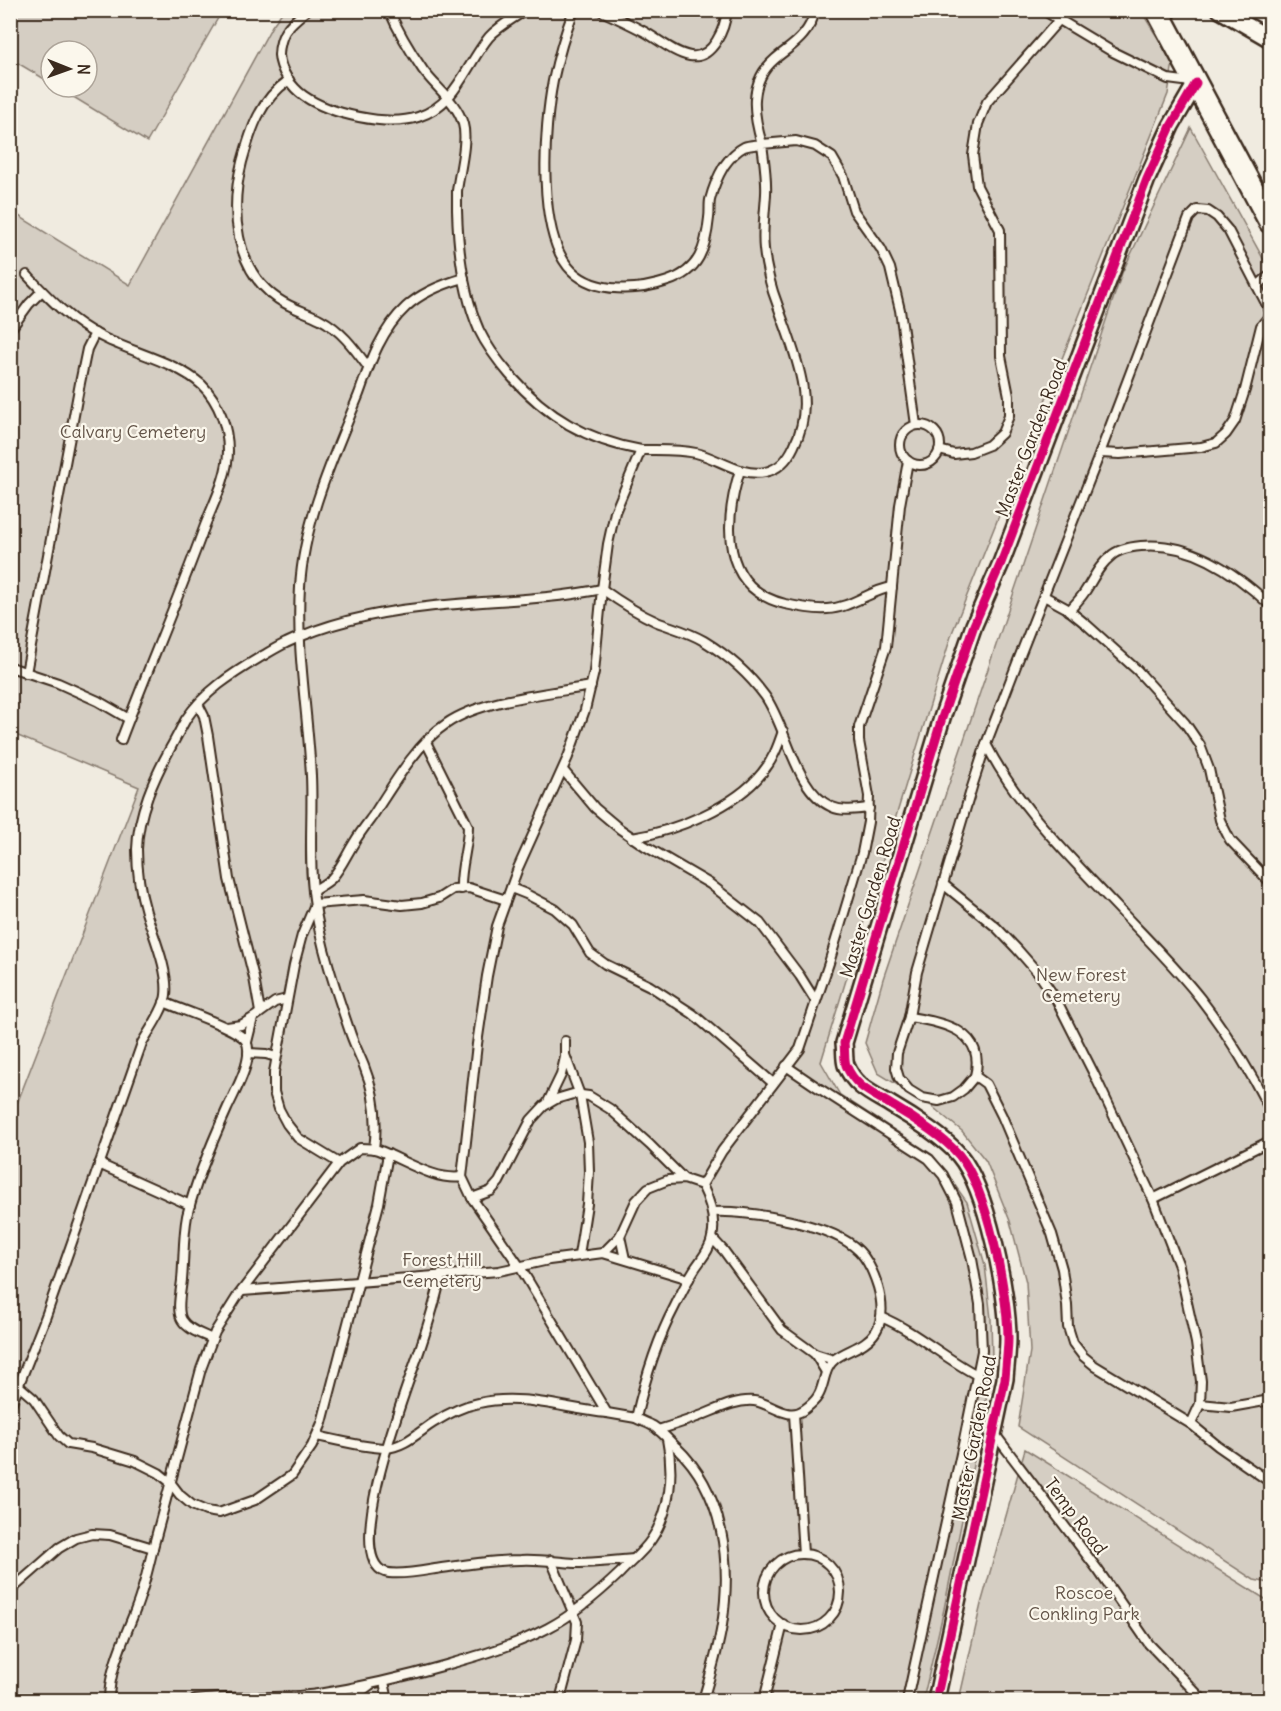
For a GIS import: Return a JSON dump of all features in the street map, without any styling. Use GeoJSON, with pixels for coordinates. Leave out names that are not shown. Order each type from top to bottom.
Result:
{"type":"FeatureCollection","features":[{"type":"Feature","properties":{"kind":"street"},"geometry":{"type":"LineString","coordinates":[[1157,10],[1270,222]]}},
{"type":"Feature","properties":{"kind":"street"},"geometry":{"type":"LineString","coordinates":[[1220,10],[1270,39]]}},
{"type":"Feature","properties":{"kind":"street","name":"Master Garden Road"},"geometry":{"type":"LineString","coordinates":[[936,1701],[1005,1379],[1008,1337],[1005,1300],[994,1242],[983,1203],[967,1167],[953,1149],[895,1106],[857,1084],[846,1064],[844,1043],[942,718],[975,625],[1001,563],[1147,179],[1171,126],[1196,83]]}},
{"type":"Feature","properties":{"kind":"lane"},"geometry":{"type":"LineString","coordinates":[[307,10],[285,30],[279,48],[280,65],[289,81],[303,96],[325,106],[350,115],[395,120],[417,117],[438,108],[460,82],[490,36],[526,10]]}},
{"type":"Feature","properties":{"kind":"lane"},"geometry":{"type":"LineString","coordinates":[[389,10],[398,30],[424,71],[459,112],[465,127],[457,193],[457,219],[464,278],[478,328],[486,344],[502,365],[538,405],[578,430],[603,441],[641,450],[696,453],[745,472],[763,473],[775,469],[788,458],[798,439],[804,412],[804,389],[798,362],[777,305],[765,256],[766,171],[754,101],[756,85],[764,70],[807,31],[815,10]]}},
{"type":"Feature","properties":{"kind":"lane"},"geometry":{"type":"LineString","coordinates":[[574,10],[562,43],[553,82],[548,124],[546,175],[548,208],[556,245],[571,270],[585,281],[608,288],[627,288],[669,281],[686,273],[696,264],[704,246],[710,200],[718,176],[730,157],[745,147],[762,144],[796,141],[815,146],[832,157],[843,177],[854,211],[881,249],[890,268],[900,310],[916,425]]}},
{"type":"Feature","properties":{"kind":"lane"},"geometry":{"type":"LineString","coordinates":[[599,10],[636,27],[673,49],[692,56],[705,53],[715,44],[727,10]]}},
{"type":"Feature","properties":{"kind":"lane"},"geometry":{"type":"LineString","coordinates":[[1043,10],[1113,52],[1168,79],[1196,83]]}},
{"type":"Feature","properties":{"kind":"lane"},"geometry":{"type":"LineString","coordinates":[[939,450],[954,454],[971,452],[989,445],[1002,433],[1009,416],[1009,396],[1001,356],[1000,230],[977,186],[973,155],[978,124],[987,102],[1059,20]]}},
{"type":"Feature","properties":{"kind":"lane"},"geometry":{"type":"LineString","coordinates":[[289,81],[276,90],[266,102],[256,120],[247,145],[236,194],[236,221],[240,245],[250,270],[264,287],[278,300],[320,319],[339,331],[368,367]]}},
{"type":"Feature","properties":{"kind":"lane"},"geometry":{"type":"LineString","coordinates":[[909,1017],[943,1023],[957,1029],[968,1039],[976,1053],[975,1076],[964,1089],[953,1097],[939,1101],[922,1098],[909,1090],[899,1078],[896,1068],[897,1053],[909,1017],[917,972],[972,787],[1018,658],[1100,453],[1189,218],[1197,210],[1208,211],[1217,217],[1228,230],[1270,313],[1261,326],[1235,421],[1216,443],[1201,447],[1120,454],[1100,453]]}},
{"type":"Feature","properties":{"kind":"lane"},"geometry":{"type":"LineString","coordinates":[[1257,285],[1270,274]]}},
{"type":"Feature","properties":{"kind":"lane"},"geometry":{"type":"LineString","coordinates":[[27,275],[54,303],[94,333],[180,371],[201,385],[215,402],[226,426],[228,452],[224,473],[184,583],[121,740]]}},
{"type":"Feature","properties":{"kind":"lane"},"geometry":{"type":"LineString","coordinates":[[374,1149],[376,1119],[374,1094],[323,946],[313,891],[311,777],[299,637],[300,586],[307,540],[327,473],[368,367],[390,326],[405,308],[443,284],[464,278]]}},
{"type":"Feature","properties":{"kind":"lane"},"geometry":{"type":"LineString","coordinates":[[10,330],[29,304],[42,291]]}},
{"type":"Feature","properties":{"kind":"lane"},"geometry":{"type":"LineString","coordinates":[[26,673],[80,383],[87,349],[94,333]]}},
{"type":"Feature","properties":{"kind":"lane"},"geometry":{"type":"LineString","coordinates":[[916,425],[929,427],[938,437],[939,450],[932,461],[926,464],[914,464],[908,461],[901,451],[901,438],[909,428],[916,425]]}},
{"type":"Feature","properties":{"kind":"lane"},"geometry":{"type":"LineString","coordinates":[[607,1413],[520,1267],[472,1198],[462,1177],[487,976],[497,926],[518,868],[563,770],[585,710],[594,672],[608,544],[615,512],[641,450]]}},
{"type":"Feature","properties":{"kind":"lane"},"geometry":{"type":"LineString","coordinates":[[702,1185],[722,1151],[800,1049],[862,853],[868,822],[868,796],[859,741],[859,727],[886,647],[900,505],[908,461]]}},
{"type":"Feature","properties":{"kind":"lane"},"geometry":{"type":"LineString","coordinates":[[740,470],[730,509],[729,534],[740,574],[753,589],[771,600],[806,608],[828,609],[847,605],[881,589],[892,587]]}},
{"type":"Feature","properties":{"kind":"lane"},"geometry":{"type":"LineString","coordinates":[[1070,610],[1084,594],[1096,572],[1112,555],[1130,547],[1149,545],[1170,547],[1192,553],[1216,564],[1270,605]]}},
{"type":"Feature","properties":{"kind":"lane"},"geometry":{"type":"LineString","coordinates":[[10,1407],[20,1386],[142,1043],[166,997],[166,981],[145,908],[138,871],[139,821],[167,755],[187,718],[206,695],[237,672],[299,637],[354,619],[427,607],[570,595],[602,589],[638,613],[703,640],[727,657],[747,674],[766,697],[798,766],[817,798],[834,808],[850,810],[868,808]]}},
{"type":"Feature","properties":{"kind":"lane"},"geometry":{"type":"LineString","coordinates":[[1259,595],[1270,593]]}},
{"type":"Feature","properties":{"kind":"lane"},"geometry":{"type":"LineString","coordinates":[[1044,596],[1070,610],[1137,670],[1185,723],[1200,745],[1209,770],[1220,820],[1230,840],[1270,882]]}},
{"type":"Feature","properties":{"kind":"lane"},"geometry":{"type":"LineString","coordinates":[[10,667],[58,683],[98,701],[129,719]]}},
{"type":"Feature","properties":{"kind":"lane"},"geometry":{"type":"LineString","coordinates":[[313,891],[332,878],[387,794],[426,742],[444,725],[481,707],[591,686]]}},
{"type":"Feature","properties":{"kind":"lane"},"geometry":{"type":"LineString","coordinates":[[198,704],[204,716],[208,736],[230,879],[254,978],[256,1015],[247,1042],[249,1058],[223,1117],[190,1205],[184,1238],[180,1318],[188,1328],[212,1339]]}},
{"type":"Feature","properties":{"kind":"lane"},"geometry":{"type":"LineString","coordinates":[[632,838],[663,832],[689,822],[735,797],[762,773],[775,755],[783,732]]}},
{"type":"Feature","properties":{"kind":"lane"},"geometry":{"type":"LineString","coordinates":[[426,742],[468,826],[468,840],[460,873],[461,889]]}},
{"type":"Feature","properties":{"kind":"lane"},"geometry":{"type":"LineString","coordinates":[[986,744],[997,766],[1063,851],[1199,997],[1235,1048],[1270,1110]]}},
{"type":"Feature","properties":{"kind":"lane"},"geometry":{"type":"LineString","coordinates":[[563,770],[595,808],[632,838],[710,884],[760,923],[800,975],[815,1000]]}},
{"type":"Feature","properties":{"kind":"lane"},"geometry":{"type":"LineString","coordinates":[[943,884],[996,927],[1039,974],[1056,999],[1153,1199],[1179,1266],[1196,1343],[1201,1381],[1200,1404],[1191,1424]]}},
{"type":"Feature","properties":{"kind":"lane"},"geometry":{"type":"LineString","coordinates":[[315,904],[364,900],[402,905],[422,903],[439,898],[453,889],[470,888],[506,900]]}},
{"type":"Feature","properties":{"kind":"lane"},"geometry":{"type":"LineString","coordinates":[[511,888],[555,909],[573,925],[590,953],[605,964],[650,986],[693,1014],[773,1083]]}},
{"type":"Feature","properties":{"kind":"lane"},"geometry":{"type":"LineString","coordinates":[[315,904],[302,935],[288,999],[276,1057],[274,1092],[279,1109],[298,1138],[339,1163]]}},
{"type":"Feature","properties":{"kind":"lane"},"geometry":{"type":"LineString","coordinates":[[226,1027],[241,1025],[275,1002],[288,999]]}},
{"type":"Feature","properties":{"kind":"lane"},"geometry":{"type":"LineString","coordinates":[[164,1002],[226,1027],[240,1034],[247,1042]]}},
{"type":"Feature","properties":{"kind":"lane"},"geometry":{"type":"LineString","coordinates":[[546,1105],[561,1075],[565,1041]]}},
{"type":"Feature","properties":{"kind":"lane"},"geometry":{"type":"LineString","coordinates":[[248,1053],[276,1057]]}},
{"type":"Feature","properties":{"kind":"lane"},"geometry":{"type":"LineString","coordinates":[[565,1055],[580,1095],[588,1142],[587,1204],[579,1255]]}},
{"type":"Feature","properties":{"kind":"lane"},"geometry":{"type":"LineString","coordinates":[[786,1066],[929,1159],[943,1175],[957,1202],[972,1259],[980,1304],[982,1351],[907,1701]]}},
{"type":"Feature","properties":{"kind":"lane"},"geometry":{"type":"LineString","coordinates":[[975,1076],[986,1084],[1002,1116],[1052,1234],[1062,1269],[1068,1327],[1073,1343],[1095,1366],[1191,1424],[1270,1482]]}},
{"type":"Feature","properties":{"kind":"lane"},"geometry":{"type":"LineString","coordinates":[[472,1198],[491,1191],[499,1182],[531,1120],[546,1105],[573,1094],[589,1096],[610,1110],[684,1179]]}},
{"type":"Feature","properties":{"kind":"lane"},"geometry":{"type":"LineString","coordinates":[[1153,1199],[1270,1141]]}},
{"type":"Feature","properties":{"kind":"lane"},"geometry":{"type":"LineString","coordinates":[[109,1701],[115,1666],[124,1636],[147,1578],[201,1369],[212,1339],[242,1291],[339,1163],[360,1148],[374,1149],[436,1175],[451,1179],[462,1177]]}},
{"type":"Feature","properties":{"kind":"lane"},"geometry":{"type":"LineString","coordinates":[[20,1386],[34,1399],[59,1436],[68,1444],[92,1448],[135,1461],[159,1473],[170,1482],[180,1496],[192,1505],[219,1513],[255,1500],[292,1474],[317,1436],[379,1204],[388,1155]]}},
{"type":"Feature","properties":{"kind":"lane"},"geometry":{"type":"LineString","coordinates":[[99,1164],[190,1205]]}},
{"type":"Feature","properties":{"kind":"lane"},"geometry":{"type":"LineString","coordinates":[[603,1253],[620,1236],[636,1201],[648,1188],[668,1180],[684,1179],[702,1185],[709,1198],[712,1212],[712,1238],[663,1332],[645,1379],[636,1418]]}},
{"type":"Feature","properties":{"kind":"lane"},"geometry":{"type":"LineString","coordinates":[[658,1430],[740,1401],[755,1401],[786,1413],[794,1414],[804,1410],[818,1396],[826,1372],[834,1360],[862,1345],[875,1332],[881,1317],[881,1299],[868,1261],[858,1249],[843,1239],[811,1227],[755,1213],[712,1212]]}},
{"type":"Feature","properties":{"kind":"lane"},"geometry":{"type":"LineString","coordinates":[[620,1236],[625,1259]]}},
{"type":"Feature","properties":{"kind":"lane"},"geometry":{"type":"LineString","coordinates":[[712,1238],[782,1330],[815,1354],[834,1360]]}},
{"type":"Feature","properties":{"kind":"lane"},"geometry":{"type":"LineString","coordinates":[[242,1291],[499,1271],[549,1260],[603,1253],[690,1279]]}},
{"type":"Feature","properties":{"kind":"lane"},"geometry":{"type":"LineString","coordinates":[[441,1275],[420,1350],[386,1448],[373,1507],[370,1541],[372,1559],[377,1567],[386,1573],[408,1573],[521,1560],[601,1563],[634,1559]]}},
{"type":"Feature","properties":{"kind":"lane"},"geometry":{"type":"LineString","coordinates":[[881,1317],[895,1323],[957,1365],[977,1375]]}},
{"type":"Feature","properties":{"kind":"lane"},"geometry":{"type":"LineString","coordinates":[[815,1354],[826,1372]]}},
{"type":"Feature","properties":{"kind":"lane"},"geometry":{"type":"LineString","coordinates":[[317,1436],[386,1448],[399,1445],[459,1409],[503,1399],[529,1400],[636,1418],[654,1426],[687,1457],[700,1476],[718,1518],[725,1556],[726,1576],[722,1626],[703,1701]]}},
{"type":"Feature","properties":{"kind":"lane"},"geometry":{"type":"LineString","coordinates":[[1200,1404],[1231,1407],[1270,1400]]}},
{"type":"Feature","properties":{"kind":"lane"},"geometry":{"type":"LineString","coordinates":[[794,1414],[803,1554]]}},
{"type":"Feature","properties":{"kind":"lane","name":"Temp Road"},"geometry":{"type":"LineString","coordinates":[[994,1433],[1091,1561],[1149,1644],[1203,1701]]}},
{"type":"Feature","properties":{"kind":"lane"},"geometry":{"type":"LineString","coordinates":[[195,1701],[215,1698],[316,1694],[384,1682],[506,1647],[548,1628],[574,1613],[600,1592],[651,1539],[662,1517],[669,1494],[671,1472],[667,1439]]}},
{"type":"Feature","properties":{"kind":"lane"},"geometry":{"type":"LineString","coordinates":[[10,1591],[59,1548],[76,1538],[92,1534],[110,1535],[153,1548]]}},
{"type":"Feature","properties":{"kind":"lane"},"geometry":{"type":"LineString","coordinates":[[803,1554],[823,1560],[833,1569],[839,1581],[838,1606],[832,1616],[823,1624],[812,1629],[800,1630],[783,1624],[770,1612],[765,1601],[764,1589],[768,1576],[775,1565],[786,1557],[803,1554]]}},
{"type":"Feature","properties":{"kind":"lane"},"geometry":{"type":"LineString","coordinates":[[551,1560],[577,1622],[576,1640],[560,1701]]}},
{"type":"Feature","properties":{"kind":"lane"},"geometry":{"type":"LineString","coordinates":[[764,1701],[783,1624]]}},
{"type":"Feature","properties":{"kind":"lane"},"geometry":{"type":"LineString","coordinates":[[384,1682],[388,1701]]}},
{"type":"Feature","properties":{"kind":"lane"},"geometry":{"type":"LineString","coordinates":[[350,1701],[371,1684]]}},
{"type":"Feature","properties":{"kind":"lane"},"geometry":{"type":"LineString","coordinates":[[275,1697],[284,1701]]}},
{"type":"Feature","properties":{"kind":"green space"},"geometry":{"type":"Polygon","coordinates":[[[11,10],[222,11],[147,142],[77,99],[99,99],[99,39],[39,39],[39,76],[11,59],[11,10]]]}},
{"type":"Feature","properties":{"kind":"green space","name":"Forest Hill Cemetery"},"geometry":{"type":"Polygon","coordinates":[[[283,11],[1141,11],[1173,62],[1168,94],[952,633],[821,1062],[840,1095],[933,1155],[967,1202],[985,1265],[991,1319],[992,1358],[986,1401],[923,1700],[11,1700],[10,1122],[139,787],[11,733],[11,211],[130,285],[272,26],[283,11]]]}},
{"type":"Feature","properties":{"kind":"green space","name":"New Forest Cemetery"},"geometry":{"type":"Polygon","coordinates":[[[1191,128],[1270,271],[1270,1583],[1254,1580],[1018,1427],[1030,1351],[1026,1282],[1010,1221],[986,1161],[962,1131],[929,1104],[878,1073],[865,1043],[883,979],[1122,273],[1191,128]]]}},
{"type":"Feature","properties":{"kind":"green space","name":"Roscoe Conkling Park"},"geometry":{"type":"Polygon","coordinates":[[[1025,1449],[1270,1602],[1270,1700],[959,1700],[981,1604],[1025,1449]]]}},
{"type":"Feature","properties":{"kind":"cycle path"},"geometry":{"type":"LineString","coordinates":[[936,1700],[1005,1379],[1008,1338],[1004,1295],[987,1216],[969,1171],[959,1155],[937,1135],[860,1085],[846,1065],[844,1043],[942,718],[974,625],[1001,563],[1147,179],[1171,126],[1196,83]]}},
{"type":"Feature","properties":{"kind":"park label","name":"Calvary Cemetery"},"geometry":{"type":"Point","coordinates":[133,431]}}]}
